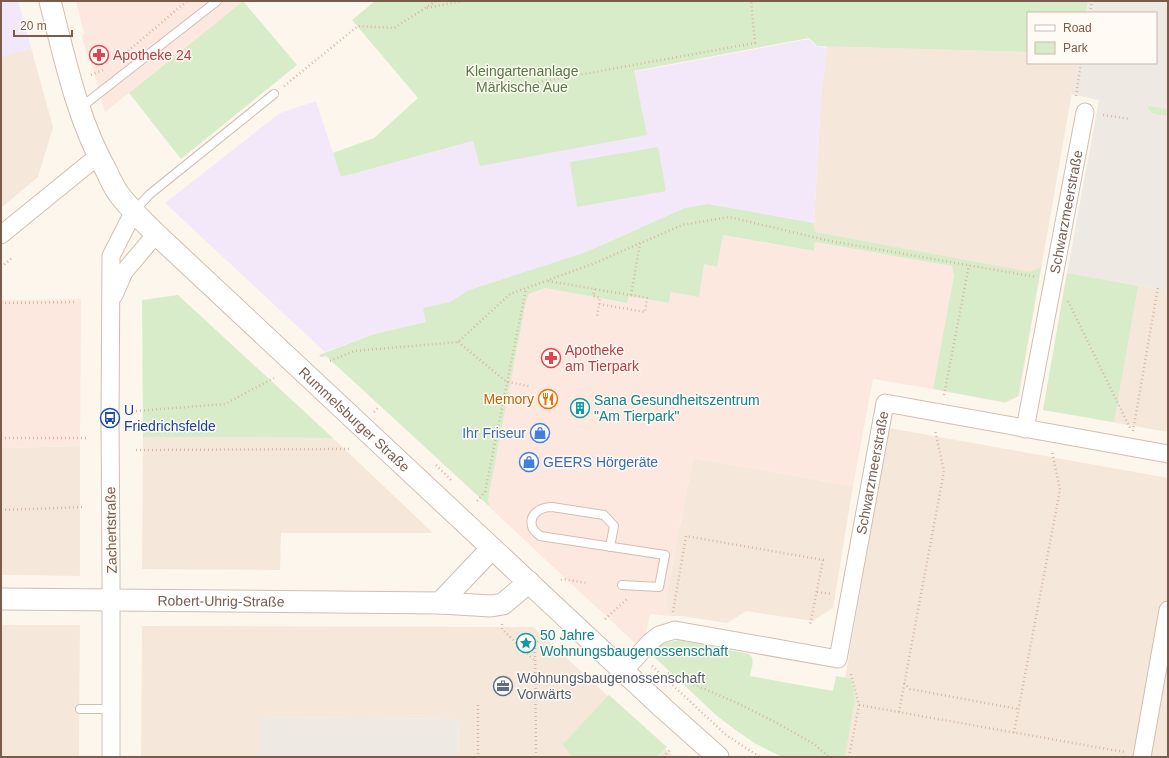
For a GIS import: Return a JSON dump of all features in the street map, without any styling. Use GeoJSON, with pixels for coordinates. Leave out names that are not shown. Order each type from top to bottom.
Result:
{"type":"FeatureCollection","features":[{"type":"Feature","properties":{"kind":"street","name":"Rummelsburger Straße"},"geometry":{"type":"LineString","coordinates":[[50,1],[70,77],[80,108],[98,156],[118,193],[156,234],[718,757]]}},
{"type":"Feature","properties":{"kind":"street","name":"Schwarzmeerstraße"},"geometry":{"type":"LineString","coordinates":[[1025,429],[1085,112]]}},
{"type":"Feature","properties":{"kind":"street"},"geometry":{"type":"LineString","coordinates":[[1,235],[98,156]]}},
{"type":"Feature","properties":{"kind":"street","name":"Zachertstraße"},"geometry":{"type":"LineString","coordinates":[[111,757],[111,256],[134,211]]}},
{"type":"Feature","properties":{"kind":"street","name":"Zachertstraße"},"geometry":{"type":"LineString","coordinates":[[110,302],[124,272],[156,234]]}},
{"type":"Feature","properties":{"kind":"street","name":"Schwarzmeerstraße"},"geometry":{"type":"LineString","coordinates":[[674,630],[838,659],[886,403],[1168,454]]}},
{"type":"Feature","properties":{"kind":"street"},"geometry":{"type":"LineString","coordinates":[[440,603],[492,548]]}},
{"type":"Feature","properties":{"kind":"street","name":"Robert-Uhrig-Straße"},"geometry":{"type":"LineString","coordinates":[[1,599],[440,603],[491,606],[503,604],[529,582]]}},
{"type":"Feature","properties":{"kind":"street"},"geometry":{"type":"LineString","coordinates":[[1142,756],[1168,610]]}},
{"type":"Feature","properties":{"kind":"street"},"geometry":{"type":"LineString","coordinates":[[624,671],[659,635],[674,630]]}},
{"type":"Feature","properties":{"kind":"lane"},"geometry":{"type":"LineString","coordinates":[[80,108],[217,1]]}},
{"type":"Feature","properties":{"kind":"lane"},"geometry":{"type":"LineString","coordinates":[[134,211],[150,194],[274,94]]}},
{"type":"Feature","properties":{"kind":"lane"},"geometry":{"type":"LineString","coordinates":[[610,547],[614,526],[604,515],[552,507],[543,507],[534,514],[532,522],[534,530],[540,536],[610,547],[665,555],[659,587],[622,585]]}},
{"type":"Feature","properties":{"kind":"lane"},"geometry":{"type":"LineString","coordinates":[[80,709],[111,708]]}},
{"type":"Feature","properties":{"kind":"path"},"geometry":{"type":"LineString","coordinates":[[124,54],[187,1]]}},
{"type":"Feature","properties":{"kind":"path"},"geometry":{"type":"LineString","coordinates":[[274,94],[358,26],[394,28],[436,1]]}},
{"type":"Feature","properties":{"kind":"path"},"geometry":{"type":"LineString","coordinates":[[424,8],[462,1]]}},
{"type":"Feature","properties":{"kind":"path"},"geometry":{"type":"LineString","coordinates":[[495,90],[755,43],[751,1]]}},
{"type":"Feature","properties":{"kind":"path"},"geometry":{"type":"LineString","coordinates":[[1090,12],[1092,1]]}},
{"type":"Feature","properties":{"kind":"path"},"geometry":{"type":"LineString","coordinates":[[1081,64],[1075,95],[1085,112],[1130,119]]}},
{"type":"Feature","properties":{"kind":"path"},"geometry":{"type":"LineString","coordinates":[[91,75],[107,69]]}},
{"type":"Feature","properties":{"kind":"path"},"geometry":{"type":"LineString","coordinates":[[330,361],[354,351],[458,342],[510,294],[595,263],[682,225],[729,217],[830,241],[1054,280]]}},
{"type":"Feature","properties":{"kind":"path"},"geometry":{"type":"LineString","coordinates":[[631,295],[640,243]]}},
{"type":"Feature","properties":{"kind":"path"},"geometry":{"type":"LineString","coordinates":[[1,266],[12,258]]}},
{"type":"Feature","properties":{"kind":"path"},"geometry":{"type":"LineString","coordinates":[[899,712],[944,470],[936,413],[969,264]]}},
{"type":"Feature","properties":{"kind":"path"},"geometry":{"type":"LineString","coordinates":[[548,281],[647,298],[645,312],[598,304]]}},
{"type":"Feature","properties":{"kind":"path"},"geometry":{"type":"LineString","coordinates":[[1132,433],[1158,287]]}},
{"type":"Feature","properties":{"kind":"path"},"geometry":{"type":"LineString","coordinates":[[477,501],[485,492],[526,288]]}},
{"type":"Feature","properties":{"kind":"path"},"geometry":{"type":"LineString","coordinates":[[595,289],[593,296],[600,298],[597,317]]}},
{"type":"Feature","properties":{"kind":"path"},"geometry":{"type":"LineString","coordinates":[[1067,300],[1126,420]]}},
{"type":"Feature","properties":{"kind":"path"},"geometry":{"type":"LineString","coordinates":[[1,303],[77,302]]}},
{"type":"Feature","properties":{"kind":"path"},"geometry":{"type":"LineString","coordinates":[[458,342],[507,382],[530,386]]}},
{"type":"Feature","properties":{"kind":"path"},"geometry":{"type":"LineString","coordinates":[[136,410],[225,404],[274,378]]}},
{"type":"Feature","properties":{"kind":"path"},"geometry":{"type":"LineString","coordinates":[[1014,732],[1060,490],[1048,433]]}},
{"type":"Feature","properties":{"kind":"path"},"geometry":{"type":"LineString","coordinates":[[1,438],[86,438]]}},
{"type":"Feature","properties":{"kind":"path"},"geometry":{"type":"LineString","coordinates":[[136,450],[350,449]]}},
{"type":"Feature","properties":{"kind":"path"},"geometry":{"type":"LineString","coordinates":[[1,510],[85,507]]}},
{"type":"Feature","properties":{"kind":"path"},"geometry":{"type":"LineString","coordinates":[[674,630],[672,615],[686,536],[823,560],[810,625]]}},
{"type":"Feature","properties":{"kind":"path"},"geometry":{"type":"LineString","coordinates":[[561,580],[588,583]]}},
{"type":"Feature","properties":{"kind":"path"},"geometry":{"type":"LineString","coordinates":[[605,619],[630,597],[632,585]]}},
{"type":"Feature","properties":{"kind":"path"},"geometry":{"type":"LineString","coordinates":[[502,622],[502,629],[535,661]]}},
{"type":"Feature","properties":{"kind":"path"},"geometry":{"type":"LineString","coordinates":[[536,757],[535,644],[546,632]]}},
{"type":"Feature","properties":{"kind":"path"},"geometry":{"type":"LineString","coordinates":[[668,673],[739,704],[775,722],[814,744],[829,757]]}},
{"type":"Feature","properties":{"kind":"path"},"geometry":{"type":"LineString","coordinates":[[849,757],[858,705],[851,674]]}},
{"type":"Feature","properties":{"kind":"path"},"geometry":{"type":"LineString","coordinates":[[904,683],[910,689],[1018,709]]}},
{"type":"Feature","properties":{"kind":"path"},"geometry":{"type":"LineString","coordinates":[[478,705],[478,757]]}},
{"type":"Feature","properties":{"kind":"path"},"geometry":{"type":"LineString","coordinates":[[858,705],[1142,756]]}},
{"type":"Feature","properties":{"kind":"path"},"geometry":{"type":"LineString","coordinates":[[663,757],[670,750]]}},
{"type":"Feature","properties":{"kind":"shaded area"},"geometry":{"type":"Polygon","coordinates":[[[1,1],[18,1],[53,127],[38,177],[1,208],[1,1]]]}},
{"type":"Feature","properties":{"kind":"shaded area"},"geometry":{"type":"Polygon","coordinates":[[[1,1],[18,1],[31,49],[1,57],[1,1]]]}},
{"type":"Feature","properties":{"kind":"shaded area"},"geometry":{"type":"Polygon","coordinates":[[[76,1],[243,1],[105,112],[91,61],[88,57],[82,36],[84,34],[76,1]]]}},
{"type":"Feature","properties":{"kind":"shaded area"},"geometry":{"type":"Polygon","coordinates":[[[1088,1],[1168,1],[1168,291],[1067,273],[1099,100],[1071,94],[1077,64],[1157,64],[1157,12],[1086,12],[1088,1]]]}},
{"type":"Feature","properties":{"kind":"shaded area"},"geometry":{"type":"Polygon","coordinates":[[[809,39],[816,46],[827,48],[821,97],[814,223],[708,204],[628,233],[586,252],[469,290],[450,302],[424,308],[426,322],[374,334],[325,352],[165,203],[280,113],[316,101],[341,177],[474,141],[480,166],[634,72],[809,39]]]}},
{"type":"Feature","properties":{"kind":"shaded area"},"geometry":{"type":"Polygon","coordinates":[[[827,46],[1027,52],[1027,64],[1077,64],[1019,396],[1005,403],[933,389],[954,275],[815,232],[814,223],[821,97],[827,46]]]}},
{"type":"Feature","properties":{"kind":"shaded area"},"geometry":{"type":"Polygon","coordinates":[[[722,235],[814,251],[815,242],[953,266],[954,275],[933,389],[873,379],[853,486],[693,458],[665,603],[669,616],[650,614],[646,634],[635,643],[490,508],[488,500],[526,302],[529,294],[545,288],[627,303],[629,296],[669,303],[671,292],[705,264],[717,266],[722,235]]]}},
{"type":"Feature","properties":{"kind":"shaded area"},"geometry":{"type":"Polygon","coordinates":[[[1067,273],[1168,291],[1168,432],[1043,410],[1067,273]]]}},
{"type":"Feature","properties":{"kind":"shaded area"},"geometry":{"type":"Polygon","coordinates":[[[81,299],[80,446],[1,448],[1,300],[81,299]]]}},
{"type":"Feature","properties":{"kind":"shaded area"},"geometry":{"type":"Polygon","coordinates":[[[889,428],[1168,478],[1168,757],[845,757],[855,701],[852,679],[845,678],[889,428]]]}},
{"type":"Feature","properties":{"kind":"shaded area"},"geometry":{"type":"Polygon","coordinates":[[[143,437],[333,438],[433,533],[281,533],[280,570],[142,569],[143,437]]]}},
{"type":"Feature","properties":{"kind":"shaded area"},"geometry":{"type":"Polygon","coordinates":[[[80,446],[80,576],[1,575],[1,448],[80,446]]]}},
{"type":"Feature","properties":{"kind":"shaded area"},"geometry":{"type":"Polygon","coordinates":[[[693,458],[853,486],[833,608],[813,621],[746,611],[727,623],[681,616],[669,616],[665,603],[693,458]]]}},
{"type":"Feature","properties":{"kind":"shaded area"},"geometry":{"type":"Polygon","coordinates":[[[1,625],[80,625],[79,757],[1,757],[1,625]]]}},
{"type":"Feature","properties":{"kind":"shaded area"},"geometry":{"type":"Polygon","coordinates":[[[142,626],[533,627],[674,757],[458,757],[459,719],[259,717],[259,757],[141,757],[142,626]]]}},
{"type":"Feature","properties":{"kind":"shaded area"},"geometry":{"type":"Polygon","coordinates":[[[259,717],[459,719],[458,757],[259,757],[259,717]]]}},
{"type":"Feature","properties":{"kind":"green space"},"geometry":{"type":"Polygon","coordinates":[[[243,1],[297,65],[181,159],[129,93],[243,1]]]}},
{"type":"Feature","properties":{"kind":"green space","name":"Kleingartenanlage Märkische Aue"},"geometry":{"type":"Polygon","coordinates":[[[375,1],[1088,1],[1086,12],[1027,12],[1027,52],[817,46],[809,38],[634,71],[647,135],[480,166],[473,141],[341,177],[333,153],[374,138],[418,98],[352,20],[375,1]]]}},
{"type":"Feature","properties":{"kind":"green space"},"geometry":{"type":"Polygon","coordinates":[[[1148,106],[1168,109],[1168,116],[1153,113],[1150,111],[1148,106]]]}},
{"type":"Feature","properties":{"kind":"green space"},"geometry":{"type":"Polygon","coordinates":[[[658,147],[666,191],[577,207],[570,162],[658,147]]]}},
{"type":"Feature","properties":{"kind":"green space"},"geometry":{"type":"Polygon","coordinates":[[[708,204],[814,223],[815,232],[1030,272],[1041,267],[1018,396],[1005,402],[933,389],[954,275],[952,266],[815,242],[814,251],[723,235],[717,267],[704,264],[699,297],[671,292],[669,303],[629,296],[627,303],[545,288],[529,294],[526,302],[488,500],[490,507],[326,356],[321,357],[319,355],[374,334],[426,322],[423,308],[450,302],[469,290],[586,252],[685,208],[708,204]]]}},
{"type":"Feature","properties":{"kind":"green space"},"geometry":{"type":"Polygon","coordinates":[[[1067,273],[1138,286],[1114,422],[1043,410],[1067,273]]]}},
{"type":"Feature","properties":{"kind":"green space"},"geometry":{"type":"Polygon","coordinates":[[[178,295],[333,438],[143,437],[142,300],[178,295]]]}},
{"type":"Feature","properties":{"kind":"green space"},"geometry":{"type":"Polygon","coordinates":[[[679,640],[749,654],[753,661],[750,676],[833,691],[836,676],[852,679],[855,701],[845,757],[782,757],[756,744],[737,731],[717,716],[650,653],[662,644],[679,640]]]}},
{"type":"Feature","properties":{"kind":"green space"},"geometry":{"type":"Polygon","coordinates":[[[609,695],[667,747],[656,757],[572,757],[563,744],[609,695]]]}},
{"type":"Feature","properties":{"kind":"place","name":"Apotheke 24"},"geometry":{"type":"Point","coordinates":[99,55]}},
{"type":"Feature","properties":{"kind":"place","name":"Apotheke am Tierpark"},"geometry":{"type":"Point","coordinates":[551,358]}},
{"type":"Feature","properties":{"kind":"place","name":"Memory"},"geometry":{"type":"Point","coordinates":[548,399]}},
{"type":"Feature","properties":{"kind":"place","name":"Sana Gesundheitszentrum \"Am Tierpark\""},"geometry":{"type":"Point","coordinates":[580,408]}},
{"type":"Feature","properties":{"kind":"place","name":"U Friedrichsfelde"},"geometry":{"type":"Point","coordinates":[110,418]}},
{"type":"Feature","properties":{"kind":"place","name":"Ihr Friseur"},"geometry":{"type":"Point","coordinates":[540,433]}},
{"type":"Feature","properties":{"kind":"place","name":"GEERS Hörgeräte"},"geometry":{"type":"Point","coordinates":[529,462]}},
{"type":"Feature","properties":{"kind":"place","name":"50 Jahre Wohnungsbaugenossenschaft"},"geometry":{"type":"Point","coordinates":[526,643]}},
{"type":"Feature","properties":{"kind":"place","name":"Wohnungsbaugenossenschaft Vorwärts"},"geometry":{"type":"Point","coordinates":[503,686]}}]}
